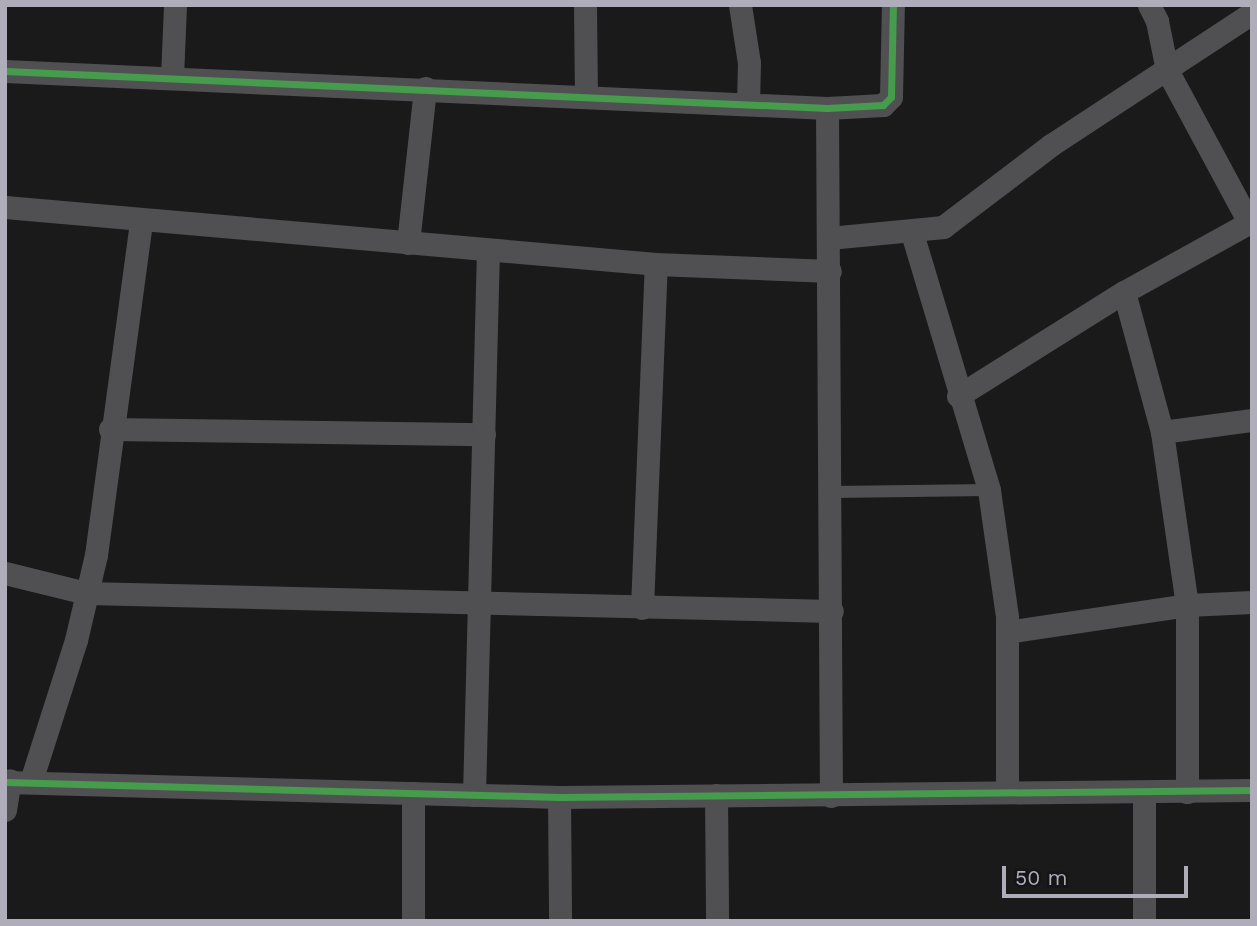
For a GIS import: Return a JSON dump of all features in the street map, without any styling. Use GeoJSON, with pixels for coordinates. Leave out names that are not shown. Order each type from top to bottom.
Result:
{"type":"FeatureCollection","features":[{"type":"Feature","properties":{"kind":"street"},"geometry":{"type":"LineString","coordinates":[[172,77],[175,5]]}},
{"type":"Feature","properties":{"kind":"street"},"geometry":{"type":"LineString","coordinates":[[585,5],[586,96]]}},
{"type":"Feature","properties":{"kind":"street"},"geometry":{"type":"LineString","coordinates":[[740,5],[749,64],[748,103]]}},
{"type":"Feature","properties":{"kind":"street"},"geometry":{"type":"LineString","coordinates":[[5,71],[827,107],[883,105],[891,97],[893,5]]}},
{"type":"Feature","properties":{"kind":"street"},"geometry":{"type":"LineString","coordinates":[[958,396],[1124,292],[1250,221],[1167,70],[1157,21],[1149,5]]}},
{"type":"Feature","properties":{"kind":"street"},"geometry":{"type":"LineString","coordinates":[[829,238],[912,233],[943,227],[1051,145],[1252,13]]}},
{"type":"Feature","properties":{"kind":"street"},"geometry":{"type":"LineString","coordinates":[[408,243],[425,88]]}},
{"type":"Feature","properties":{"kind":"street"},"geometry":{"type":"LineString","coordinates":[[827,107],[831,796]]}},
{"type":"Feature","properties":{"kind":"street"},"geometry":{"type":"LineString","coordinates":[[5,207],[656,264],[830,271]]}},
{"type":"Feature","properties":{"kind":"street"},"geometry":{"type":"LineString","coordinates":[[5,810],[86,593],[96,555],[110,429],[141,220]]}},
{"type":"Feature","properties":{"kind":"street"},"geometry":{"type":"LineString","coordinates":[[912,233],[958,396],[989,490],[1007,632],[1007,790]]}},
{"type":"Feature","properties":{"kind":"street"},"geometry":{"type":"LineString","coordinates":[[474,796],[488,250]]}},
{"type":"Feature","properties":{"kind":"street"},"geometry":{"type":"LineString","coordinates":[[642,608],[656,264]]}},
{"type":"Feature","properties":{"kind":"street"},"geometry":{"type":"LineString","coordinates":[[1124,292],[1162,432],[1187,605],[1187,792]]}},
{"type":"Feature","properties":{"kind":"street"},"geometry":{"type":"LineString","coordinates":[[1162,432],[1252,420]]}},
{"type":"Feature","properties":{"kind":"street"},"geometry":{"type":"LineString","coordinates":[[110,429],[484,434]]}},
{"type":"Feature","properties":{"kind":"street"},"geometry":{"type":"LineString","coordinates":[[5,573],[86,593],[832,611]]}},
{"type":"Feature","properties":{"kind":"street"},"geometry":{"type":"LineString","coordinates":[[1007,632],[1187,605],[1252,602]]}},
{"type":"Feature","properties":{"kind":"street"},"geometry":{"type":"LineString","coordinates":[[16,781],[559,797],[831,796],[1007,790],[1252,790]]}},
{"type":"Feature","properties":{"kind":"street"},"geometry":{"type":"LineString","coordinates":[[1144,792],[1144,921]]}},
{"type":"Feature","properties":{"kind":"street"},"geometry":{"type":"LineString","coordinates":[[413,793],[413,921]]}},
{"type":"Feature","properties":{"kind":"street"},"geometry":{"type":"LineString","coordinates":[[716,795],[717,921]]}},
{"type":"Feature","properties":{"kind":"street"},"geometry":{"type":"LineString","coordinates":[[559,797],[560,921]]}},
{"type":"Feature","properties":{"kind":"lane"},"geometry":{"type":"LineString","coordinates":[[831,492],[989,490]]}},
{"type":"Feature","properties":{"kind":"cycle path"},"geometry":{"type":"LineString","coordinates":[[5,71],[827,108],[883,105],[891,97],[893,5]]}},
{"type":"Feature","properties":{"kind":"cycle path"},"geometry":{"type":"LineString","coordinates":[[5,782],[559,797],[1252,790]]}}]}
